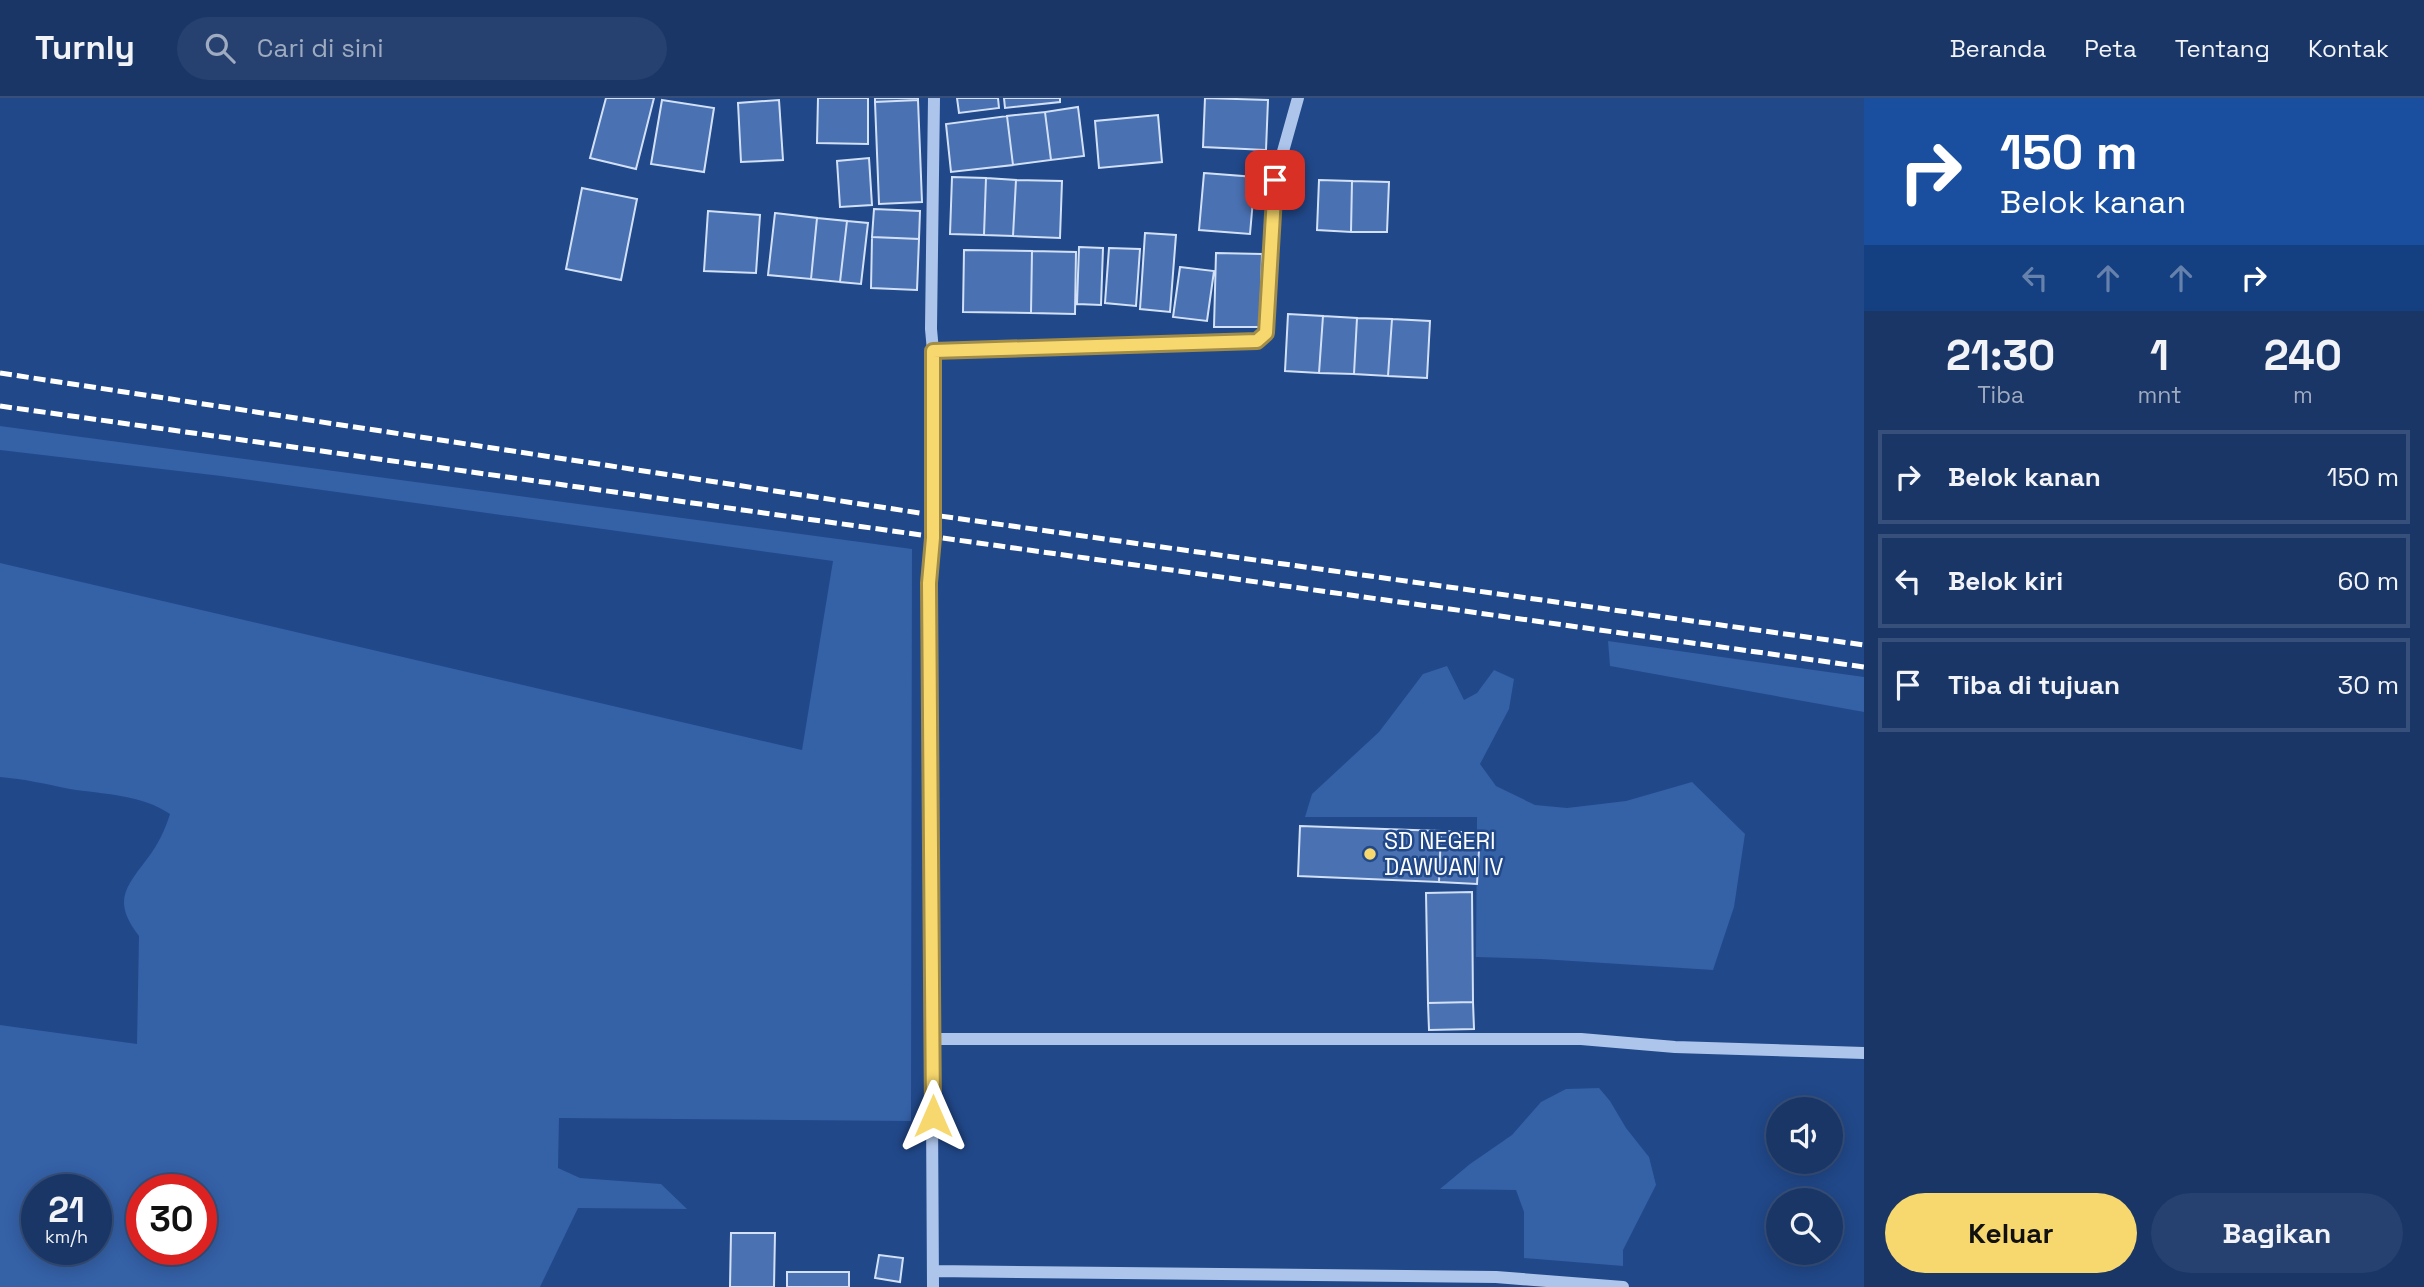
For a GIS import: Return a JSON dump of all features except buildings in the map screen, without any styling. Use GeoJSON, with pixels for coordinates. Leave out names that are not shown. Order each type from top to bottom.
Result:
{"type":"FeatureCollection","features":[{"type":"Feature","properties":{"kind":"street"},"geometry":{"type":"LineString","coordinates":[[933,1287],[929,583],[933,538],[931,329],[934,98]]}},
{"type":"Feature","properties":{"kind":"street"},"geometry":{"type":"LineString","coordinates":[[933,351],[1257,341],[1266,333],[1275,180],[1298,98]]}},
{"type":"Feature","properties":{"kind":"street"},"geometry":{"type":"LineString","coordinates":[[933,1039],[1580,1040],[1675,1047],[1864,1053]]}},
{"type":"Feature","properties":{"kind":"street"},"geometry":{"type":"LineString","coordinates":[[933,1271],[1496,1276],[1623,1287]]}},
{"type":"Feature","properties":{"kind":"shaded area"},"geometry":{"type":"Polygon","coordinates":[[[0,426],[912,549],[911,1121],[559,1118],[558,1168],[580,1178],[661,1184],[687,1209],[578,1208],[540,1287],[0,1287],[0,1025],[137,1044],[139,936],[126,914],[125,896],[132,879],[158,843],[170,814],[135,799],[0,777],[0,563],[802,750],[833,561],[221,476],[0,450],[0,426]]]}},
{"type":"Feature","properties":{"kind":"shaded area"},"geometry":{"type":"Polygon","coordinates":[[[1608,641],[1864,677],[1864,712],[1610,666],[1608,641]]]}},
{"type":"Feature","properties":{"kind":"shaded area"},"geometry":{"type":"Polygon","coordinates":[[[1447,666],[1464,700],[1477,693],[1494,670],[1514,679],[1509,709],[1480,764],[1496,786],[1535,805],[1567,808],[1626,801],[1692,782],[1745,834],[1734,907],[1713,970],[1476,957],[1477,817],[1305,817],[1312,794],[1379,732],[1423,674],[1447,666]]]}},
{"type":"Feature","properties":{"kind":"shaded area"},"geometry":{"type":"Polygon","coordinates":[[[1599,1088],[1649,1157],[1656,1185],[1623,1250],[1623,1266],[1524,1258],[1524,1212],[1516,1190],[1440,1189],[1512,1135],[1541,1102],[1566,1089],[1599,1088]]]}},
{"type":"Feature","properties":{"kind":"railway"},"geometry":{"type":"LineString","coordinates":[[0,373],[933,515],[1864,645]]}},
{"type":"Feature","properties":{"kind":"railway"},"geometry":{"type":"LineString","coordinates":[[0,406],[1864,667]]}},
{"type":"Feature","properties":{"kind":"place","name":"SD NEGERI DAWUAN IV"},"geometry":{"type":"Point","coordinates":[1370,854]}},
{"type":"Feature","properties":{"kind":"route"},"geometry":{"type":"LineString","coordinates":[[933,1116],[929,583],[933,538],[933,351],[1257,341],[1266,333],[1275,180]]}}]}
